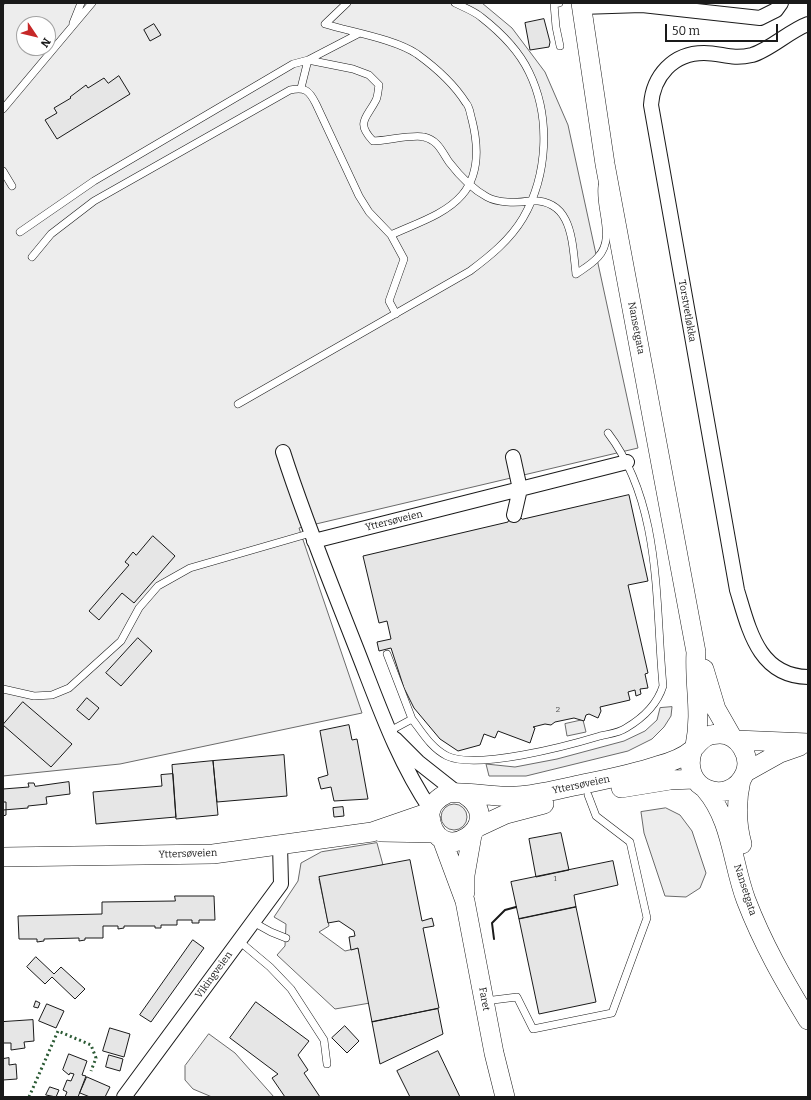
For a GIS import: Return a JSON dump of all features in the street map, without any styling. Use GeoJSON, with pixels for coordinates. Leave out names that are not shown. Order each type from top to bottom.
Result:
{"type":"FeatureCollection","features":[{"type":"Feature","properties":{"kind":"main road","name":"Nansetgata"},"geometry":{"type":"LineString","coordinates":[[579,5],[605,164],[696,652],[695,668],[699,721],[694,748]]}},
{"type":"Feature","properties":{"kind":"main road","name":"Nansetgata"},"geometry":{"type":"LineString","coordinates":[[696,652],[704,667],[716,709],[734,739]]}},
{"type":"Feature","properties":{"kind":"main road"},"geometry":{"type":"LineString","coordinates":[[720,734],[734,739],[808,743],[780,754],[743,776],[735,786],[727,790],[712,791],[700,784],[689,765],[694,748],[704,737],[712,735],[720,734]]}},
{"type":"Feature","properties":{"kind":"main road"},"geometry":{"type":"LineString","coordinates":[[734,739],[746,754],[743,776]]}},
{"type":"Feature","properties":{"kind":"main road","name":"Yttersøveien"},"geometry":{"type":"LineString","coordinates":[[460,793],[501,797],[530,795],[618,777],[657,766],[678,758],[694,748]]}},
{"type":"Feature","properties":{"kind":"main road","name":"Nansetgata"},"geometry":{"type":"LineString","coordinates":[[743,776],[737,798],[737,825],[756,893],[790,989]]}},
{"type":"Feature","properties":{"kind":"main road","name":"Yttersøveien"},"geometry":{"type":"LineString","coordinates":[[474,832],[506,814],[588,795],[642,784],[700,784]]}},
{"type":"Feature","properties":{"kind":"main road","name":"Nansetgata"},"geometry":{"type":"LineString","coordinates":[[700,784],[716,802],[726,828],[745,898],[765,947],[808,1020]]}},
{"type":"Feature","properties":{"kind":"main road"},"geometry":{"type":"LineString","coordinates":[[460,793],[471,799],[476,805],[479,821],[474,832],[458,842],[439,836],[431,826],[430,811],[440,797],[460,793]]}},
{"type":"Feature","properties":{"kind":"main road","name":"Yttersøveien"},"geometry":{"type":"LineString","coordinates":[[372,832],[430,811]]}},
{"type":"Feature","properties":{"kind":"main road","name":"Yttersøveien"},"geometry":{"type":"LineString","coordinates":[[3,857],[213,854],[372,832],[439,836]]}},
{"type":"Feature","properties":{"kind":"main road","name":"Faret"},"geometry":{"type":"LineString","coordinates":[[474,832],[465,875],[465,901],[494,1053],[505,1097]]}},
{"type":"Feature","properties":{"kind":"main road","name":"Faret"},"geometry":{"type":"LineString","coordinates":[[439,836],[465,901]]}},
{"type":"Feature","properties":{"kind":"street"},"geometry":{"type":"LineString","coordinates":[[579,5],[642,5],[760,18],[776,10],[781,3]]}},
{"type":"Feature","properties":{"kind":"street","name":"Torstvetløkka"},"geometry":{"type":"LineString","coordinates":[[808,24],[799,27],[754,55],[731,58],[703,53],[682,57],[667,67],[657,80],[653,89],[651,105],[737,590],[754,641],[765,658],[775,667],[786,673],[808,677]]}},
{"type":"Feature","properties":{"kind":"street"},"geometry":{"type":"LineString","coordinates":[[283,452],[301,509],[388,732],[407,773],[430,811]]}},
{"type":"Feature","properties":{"kind":"street"},"geometry":{"type":"LineString","coordinates":[[513,457],[520,490],[514,515]]}},
{"type":"Feature","properties":{"kind":"street","name":"Yttersøveien"},"geometry":{"type":"LineString","coordinates":[[312,537],[520,490],[627,462]]}},
{"type":"Feature","properties":{"kind":"street"},"geometry":{"type":"LineString","coordinates":[[388,732],[418,762],[460,793]]}},
{"type":"Feature","properties":{"kind":"street","name":"Vikingveien"},"geometry":{"type":"LineString","coordinates":[[124,1097],[281,884],[280,845]]}},
{"type":"Feature","properties":{"kind":"lane"},"geometry":{"type":"LineString","coordinates":[[70,29],[81,3]]}},
{"type":"Feature","properties":{"kind":"lane"},"geometry":{"type":"LineString","coordinates":[[3,109],[92,3]]}},
{"type":"Feature","properties":{"kind":"lane"},"geometry":{"type":"LineString","coordinates":[[347,3],[325,24],[387,41],[416,53],[445,78],[468,104],[475,133],[476,154],[474,170],[469,184],[463,194],[450,206],[391,234]]}},
{"type":"Feature","properties":{"kind":"lane"},"geometry":{"type":"LineString","coordinates":[[238,404],[470,271],[489,257],[503,243],[522,219],[532,201],[539,181],[544,142],[542,110],[529,72],[511,45],[481,16],[455,3]]}},
{"type":"Feature","properties":{"kind":"lane"},"geometry":{"type":"LineString","coordinates":[[556,3],[556,27],[560,46]]}},
{"type":"Feature","properties":{"kind":"lane"},"geometry":{"type":"LineString","coordinates":[[20,232],[100,177],[293,64],[308,60],[358,34]]}},
{"type":"Feature","properties":{"kind":"lane"},"geometry":{"type":"LineString","coordinates":[[301,88],[308,60]]}},
{"type":"Feature","properties":{"kind":"lane"},"geometry":{"type":"LineString","coordinates":[[308,60],[353,69],[369,75],[379,85],[376,99],[364,119],[365,133],[373,141],[424,137],[442,148],[449,161],[469,184],[488,197],[518,202],[548,202],[565,218],[570,230],[576,274],[597,259],[607,243],[601,194],[605,164]]}},
{"type":"Feature","properties":{"kind":"lane"},"geometry":{"type":"LineString","coordinates":[[32,257],[51,234],[94,201],[290,90],[301,88],[310,93],[316,104],[359,196],[369,212],[391,234],[404,259],[389,301],[396,314]]}},
{"type":"Feature","properties":{"kind":"lane"},"geometry":{"type":"LineString","coordinates":[[3,171],[12,186]]}},
{"type":"Feature","properties":{"kind":"lane"},"geometry":{"type":"LineString","coordinates":[[387,654],[412,719],[428,742],[447,756],[466,760],[529,754],[566,746],[625,729],[652,708],[660,696],[663,686],[656,599],[656,567],[650,536],[632,471],[619,448],[608,433]]}},
{"type":"Feature","properties":{"kind":"lane"},"geometry":{"type":"LineString","coordinates":[[3,689],[34,696],[52,695],[68,688],[121,641],[139,608],[158,586],[190,568],[312,537]]}},
{"type":"Feature","properties":{"kind":"lane"},"geometry":{"type":"LineString","coordinates":[[388,732],[412,719]]}},
{"type":"Feature","properties":{"kind":"lane"},"geometry":{"type":"LineString","coordinates":[[484,1001],[517,997],[533,1029],[612,1014],[647,918],[630,842],[596,816],[588,795]]}},
{"type":"Feature","properties":{"kind":"lane"},"geometry":{"type":"LineString","coordinates":[[253,922],[286,938]]}},
{"type":"Feature","properties":{"kind":"lane"},"geometry":{"type":"LineString","coordinates":[[239,941],[270,967],[291,989],[324,1040],[327,1064]]}},
{"type":"Feature","properties":{"kind":"shaded area"},"geometry":{"type":"Polygon","coordinates":[[[7,3],[482,3],[512,28],[545,72],[568,125],[638,448],[299,528],[362,713],[120,764],[3,776],[3,5],[7,3]]]}},
{"type":"Feature","properties":{"kind":"shaded area"},"geometry":{"type":"Polygon","coordinates":[[[672,707],[671,716],[664,727],[652,739],[628,751],[526,776],[489,776],[486,764],[515,767],[557,759],[624,741],[645,731],[657,720],[660,708],[672,707]]]}},
{"type":"Feature","properties":{"kind":"shaded area"},"geometry":{"type":"Polygon","coordinates":[[[583,720],[586,732],[567,736],[565,724],[583,720]]]}},
{"type":"Feature","properties":{"kind":"shaded area"},"geometry":{"type":"Polygon","coordinates":[[[454,804],[463,808],[467,817],[463,826],[454,830],[445,826],[441,817],[445,808],[454,804]]]}},
{"type":"Feature","properties":{"kind":"shaded area"},"geometry":{"type":"Polygon","coordinates":[[[666,808],[680,815],[692,831],[706,873],[700,888],[686,897],[665,896],[644,833],[641,812],[666,808]]]}},
{"type":"Feature","properties":{"kind":"shaded area"},"geometry":{"type":"Polygon","coordinates":[[[377,843],[383,865],[319,879],[329,926],[319,932],[345,951],[358,948],[370,1003],[335,1009],[277,955],[285,946],[286,924],[274,917],[298,881],[301,863],[321,852],[377,843]]]}},
{"type":"Feature","properties":{"kind":"shaded area"},"geometry":{"type":"Polygon","coordinates":[[[209,1034],[235,1053],[274,1097],[212,1097],[193,1089],[185,1080],[185,1066],[209,1034]]]}},
{"type":"Feature","properties":{"kind":"building"},"geometry":{"type":"Polygon","coordinates":[[[544,19],[550,42],[549,47],[530,50],[525,23],[544,19]]]}},
{"type":"Feature","properties":{"kind":"building"},"geometry":{"type":"Polygon","coordinates":[[[154,24],[161,35],[150,41],[144,30],[154,24]]]}},
{"type":"Feature","properties":{"kind":"building"},"geometry":{"type":"Polygon","coordinates":[[[119,76],[130,94],[57,139],[45,120],[57,113],[54,108],[71,98],[70,97],[86,85],[88,88],[104,78],[108,83],[119,76]]]}},
{"type":"Feature","properties":{"kind":"building"},"geometry":{"type":"Polygon","coordinates":[[[629,495],[648,581],[628,585],[648,673],[645,674],[648,688],[640,689],[641,694],[636,696],[635,690],[628,692],[630,700],[600,707],[601,711],[598,718],[589,714],[586,715],[584,721],[574,718],[555,722],[551,725],[545,724],[533,727],[535,728],[530,743],[498,731],[495,738],[484,734],[480,745],[458,751],[440,739],[414,708],[404,688],[391,648],[379,651],[377,642],[391,639],[387,621],[379,623],[363,556],[508,522],[509,519],[520,517],[522,519],[629,495]]]}},
{"type":"Feature","properties":{"kind":"building"},"geometry":{"type":"Polygon","coordinates":[[[153,536],[175,556],[134,603],[122,593],[99,620],[89,611],[129,565],[125,562],[133,552],[136,555],[153,536]]]}},
{"type":"Feature","properties":{"kind":"building"},"geometry":{"type":"Polygon","coordinates":[[[138,638],[152,651],[121,686],[106,673],[138,638]]]}},
{"type":"Feature","properties":{"kind":"building"},"geometry":{"type":"Polygon","coordinates":[[[87,698],[99,708],[89,720],[77,710],[87,698]]]}},
{"type":"Feature","properties":{"kind":"building"},"geometry":{"type":"Polygon","coordinates":[[[23,702],[72,744],[51,767],[3,725],[23,702]]]}},
{"type":"Feature","properties":{"kind":"building"},"geometry":{"type":"Polygon","coordinates":[[[349,725],[352,740],[357,739],[368,799],[334,801],[331,787],[321,789],[318,778],[328,775],[320,731],[349,725]]]}},
{"type":"Feature","properties":{"kind":"building"},"geometry":{"type":"Polygon","coordinates":[[[284,755],[287,796],[217,802],[213,761],[284,755]]]}},
{"type":"Feature","properties":{"kind":"building"},"geometry":{"type":"Polygon","coordinates":[[[213,761],[218,815],[176,819],[172,765],[213,761]]]}},
{"type":"Feature","properties":{"kind":"building"},"geometry":{"type":"Polygon","coordinates":[[[173,774],[176,817],[96,824],[93,792],[162,786],[161,775],[173,774]]]}},
{"type":"Feature","properties":{"kind":"building"},"geometry":{"type":"Polygon","coordinates":[[[69,782],[70,794],[46,797],[47,804],[28,806],[28,808],[3,810],[3,789],[29,787],[28,783],[34,783],[35,786],[69,782]]]}},
{"type":"Feature","properties":{"kind":"building"},"geometry":{"type":"Polygon","coordinates":[[[3,802],[6,802],[6,815],[3,816],[3,802]]]}},
{"type":"Feature","properties":{"kind":"building"},"geometry":{"type":"Polygon","coordinates":[[[343,807],[344,816],[334,817],[333,808],[343,807]]]}},
{"type":"Feature","properties":{"kind":"building"},"geometry":{"type":"Polygon","coordinates":[[[561,833],[569,870],[536,877],[529,839],[561,833]]]}},
{"type":"Feature","properties":{"kind":"building"},"geometry":{"type":"Polygon","coordinates":[[[410,860],[422,921],[432,918],[434,926],[423,928],[439,1008],[372,1022],[358,948],[351,950],[349,937],[355,936],[354,931],[339,921],[328,923],[319,877],[410,860]]]}},
{"type":"Feature","properties":{"kind":"building"},"geometry":{"type":"Polygon","coordinates":[[[613,861],[618,885],[574,895],[576,907],[519,919],[511,882],[613,861]]]}},
{"type":"Feature","properties":{"kind":"building"},"geometry":{"type":"Polygon","coordinates":[[[175,896],[214,896],[215,920],[199,920],[199,923],[192,923],[192,920],[177,920],[177,925],[161,925],[161,928],[155,928],[155,926],[124,926],[124,928],[118,929],[118,926],[103,926],[103,938],[85,938],[85,940],[79,941],[79,938],[44,939],[44,941],[37,942],[37,939],[19,939],[18,916],[102,914],[102,902],[175,901],[175,896]]]}},
{"type":"Feature","properties":{"kind":"building"},"geometry":{"type":"Polygon","coordinates":[[[576,907],[596,1002],[539,1014],[519,919],[576,907]]]}},
{"type":"Feature","properties":{"kind":"building"},"geometry":{"type":"Polygon","coordinates":[[[193,940],[204,948],[151,1022],[140,1015],[193,940]]]}},
{"type":"Feature","properties":{"kind":"building"},"geometry":{"type":"Polygon","coordinates":[[[36,957],[54,974],[61,967],[85,989],[75,999],[52,977],[45,984],[27,967],[36,957]]]}},
{"type":"Feature","properties":{"kind":"building"},"geometry":{"type":"Polygon","coordinates":[[[36,1001],[40,1003],[38,1008],[34,1007],[36,1001]]]}},
{"type":"Feature","properties":{"kind":"building"},"geometry":{"type":"Polygon","coordinates":[[[256,1002],[309,1041],[298,1055],[308,1070],[304,1073],[320,1097],[285,1097],[272,1078],[278,1074],[230,1038],[256,1002]]]}},
{"type":"Feature","properties":{"kind":"building"},"geometry":{"type":"Polygon","coordinates":[[[47,1004],[64,1011],[56,1028],[39,1021],[47,1004]]]}},
{"type":"Feature","properties":{"kind":"building"},"geometry":{"type":"Polygon","coordinates":[[[438,1009],[443,1034],[380,1064],[372,1022],[438,1009]]]}},
{"type":"Feature","properties":{"kind":"building"},"geometry":{"type":"Polygon","coordinates":[[[33,1020],[34,1041],[24,1042],[25,1048],[11,1050],[11,1043],[3,1043],[3,1022],[33,1020]]]}},
{"type":"Feature","properties":{"kind":"building"},"geometry":{"type":"Polygon","coordinates":[[[345,1026],[359,1041],[347,1053],[332,1038],[345,1026]]]}},
{"type":"Feature","properties":{"kind":"building"},"geometry":{"type":"Polygon","coordinates":[[[110,1028],[130,1034],[124,1057],[103,1051],[110,1028]]]}},
{"type":"Feature","properties":{"kind":"building"},"geometry":{"type":"Polygon","coordinates":[[[438,1051],[460,1097],[410,1097],[397,1071],[438,1051]]]}},
{"type":"Feature","properties":{"kind":"building"},"geometry":{"type":"Polygon","coordinates":[[[69,1054],[87,1061],[82,1075],[86,1076],[78,1097],[65,1097],[67,1092],[63,1090],[67,1080],[71,1081],[74,1074],[70,1073],[69,1075],[63,1070],[69,1054]]]}},
{"type":"Feature","properties":{"kind":"building"},"geometry":{"type":"Polygon","coordinates":[[[109,1055],[123,1059],[120,1071],[106,1067],[109,1055]]]}},
{"type":"Feature","properties":{"kind":"building"},"geometry":{"type":"Polygon","coordinates":[[[9,1058],[9,1065],[16,1064],[17,1079],[3,1080],[3,1059],[9,1058]]]}},
{"type":"Feature","properties":{"kind":"building"},"geometry":{"type":"Polygon","coordinates":[[[87,1077],[110,1087],[105,1097],[90,1097],[80,1093],[87,1077]]]}},
{"type":"Feature","properties":{"kind":"building"},"geometry":{"type":"Polygon","coordinates":[[[50,1087],[59,1090],[56,1097],[46,1095],[50,1087]]]}},
{"type":"Feature","properties":{"kind":"hedge"},"geometry":{"type":"LineString","coordinates":[[29,1097],[58,1031],[91,1045],[96,1058],[91,1071]]}},
{"type":"Feature","properties":{"kind":"wall"},"geometry":{"type":"LineString","coordinates":[[494,939],[492,923],[505,910],[516,907]]}}]}
